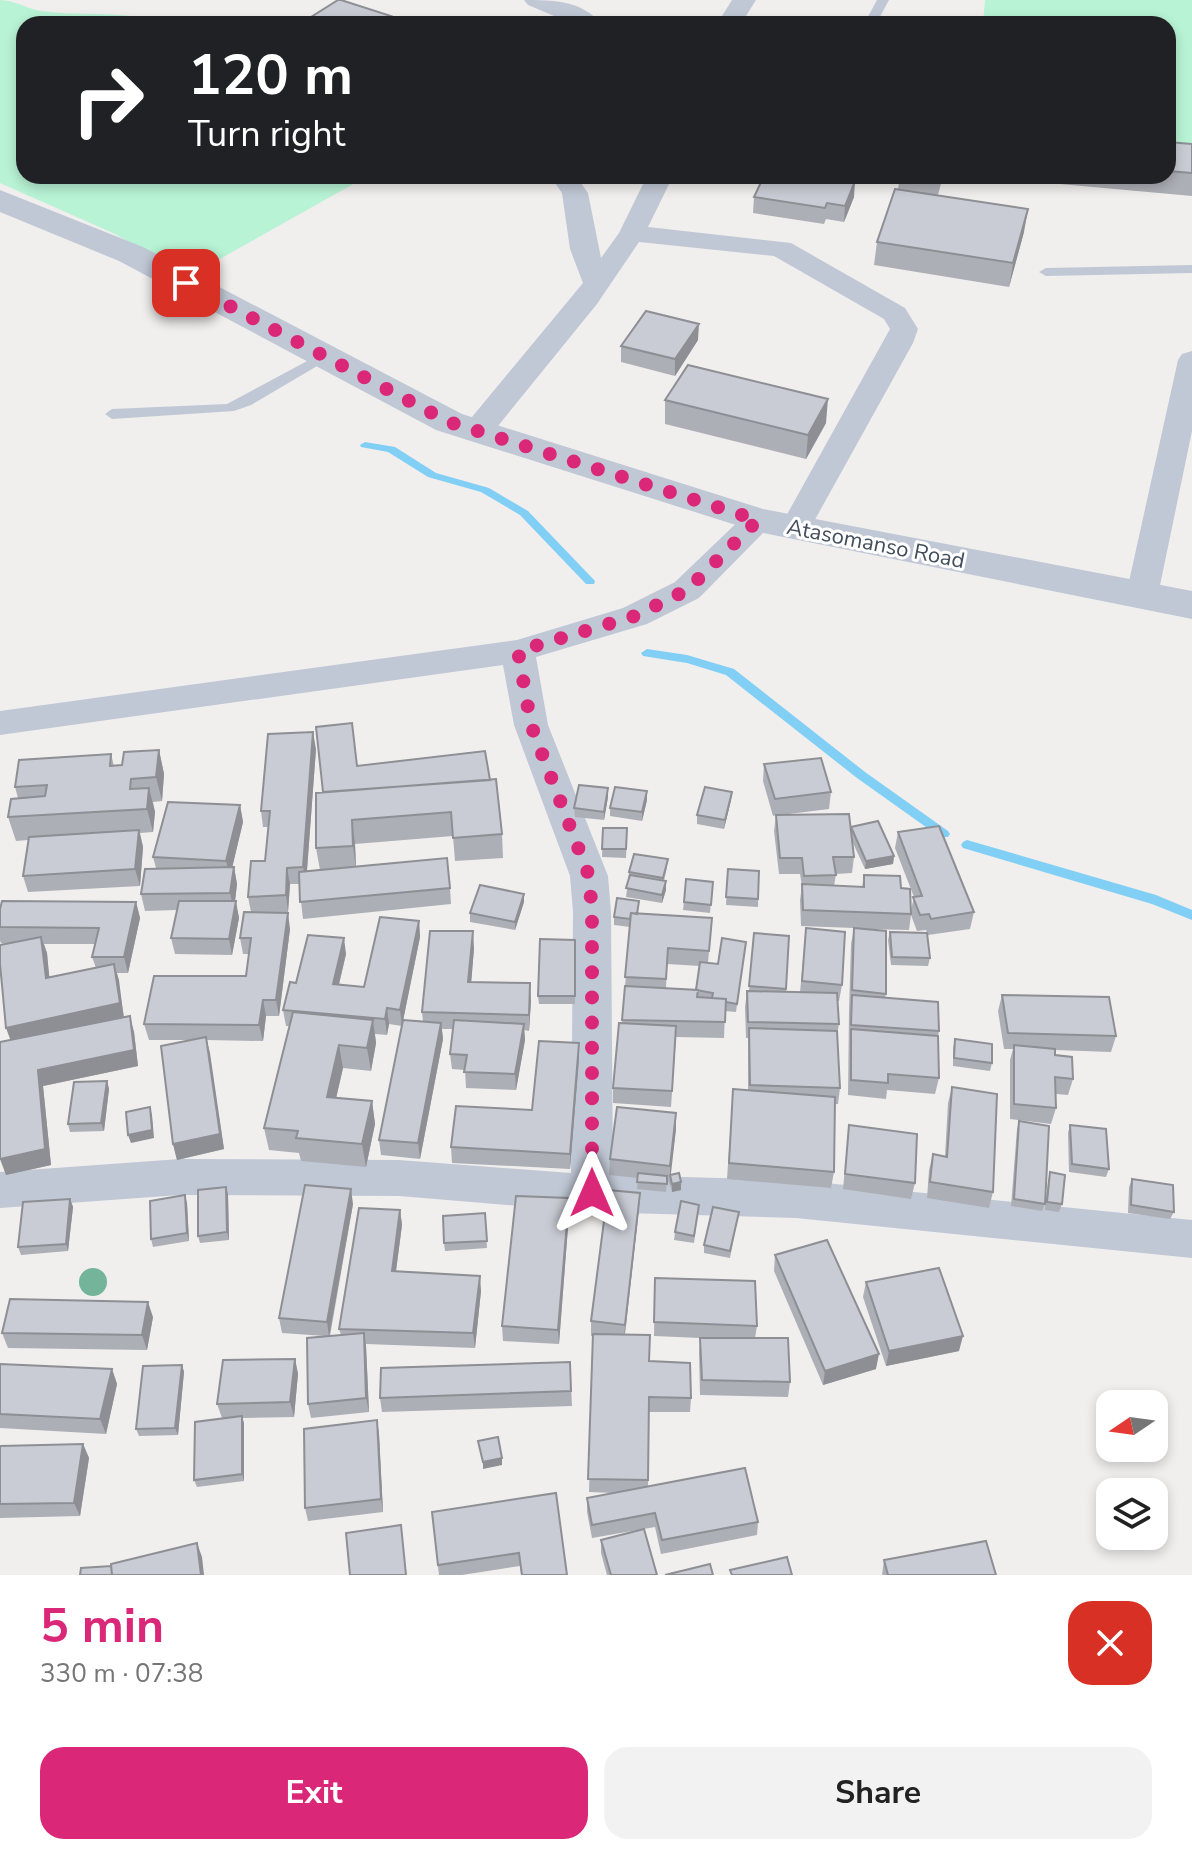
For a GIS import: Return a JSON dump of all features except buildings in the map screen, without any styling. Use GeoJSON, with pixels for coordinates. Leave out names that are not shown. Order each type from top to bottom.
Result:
{"type":"FeatureCollection","features":[{"type":"Feature","properties":{"kind":"street"},"geometry":{"type":"LineString","coordinates":[[536,0],[576,16]]}},
{"type":"Feature","properties":{"kind":"street"},"geometry":{"type":"LineString","coordinates":[[569,184],[575,193],[584,249],[597,283]]}},
{"type":"Feature","properties":{"kind":"street"},"geometry":{"type":"LineString","coordinates":[[478,430],[597,283],[632,233],[656,184]]}},
{"type":"Feature","properties":{"kind":"street","name":"Atasomanso Road"},"geometry":{"type":"LineString","coordinates":[[0,200],[131,254],[449,422],[758,520],[1192,605]]}},
{"type":"Feature","properties":{"kind":"street"},"geometry":{"type":"LineString","coordinates":[[632,233],[781,249],[895,314],[904,329],[796,527]]}},
{"type":"Feature","properties":{"kind":"street"},"geometry":{"type":"LineString","coordinates":[[1142,595],[1192,360]]}},
{"type":"Feature","properties":{"kind":"street"},"geometry":{"type":"LineString","coordinates":[[0,723],[518,651],[635,616],[687,590],[758,520]]}},
{"type":"Feature","properties":{"kind":"street"},"geometry":{"type":"LineString","coordinates":[[518,651],[531,725],[589,876],[592,912],[592,1193]]}},
{"type":"Feature","properties":{"kind":"street"},"geometry":{"type":"LineString","coordinates":[[0,1190],[196,1177],[399,1178],[592,1193],[796,1199],[1192,1239]]}},
{"type":"Feature","properties":{"kind":"lane"},"geometry":{"type":"LineString","coordinates":[[1046,272],[1192,269]]}},
{"type":"Feature","properties":{"kind":"lane"},"geometry":{"type":"LineString","coordinates":[[112,414],[229,408],[246,402],[324,356]]}},
{"type":"Feature","properties":{"kind":"green space"},"geometry":{"type":"Polygon","coordinates":[[[0,0],[42,11],[135,16],[16,16],[16,184],[353,184],[211,264],[192,278],[115,234],[0,183],[0,0]]]}},
{"type":"Feature","properties":{"kind":"green space"},"geometry":{"type":"Polygon","coordinates":[[[985,0],[1192,0],[1192,153],[1176,152],[1176,16],[984,16],[985,0]]]}},
{"type":"Feature","properties":{"kind":"waterway"},"geometry":{"type":"LineString","coordinates":[[365,445],[391,449],[432,475],[485,490],[524,513],[590,581]]}},
{"type":"Feature","properties":{"kind":"waterway"},"geometry":{"type":"LineString","coordinates":[[647,653],[687,659],[730,672],[861,775],[944,834]]}},
{"type":"Feature","properties":{"kind":"waterway"},"geometry":{"type":"LineString","coordinates":[[967,845],[1156,900],[1192,915]]}},
{"type":"Feature","properties":{"kind":"route"},"geometry":{"type":"LineString","coordinates":[[186,283],[449,422],[758,520],[687,590],[635,616],[518,651],[531,725],[589,876],[592,912],[592,1193]]}}]}
